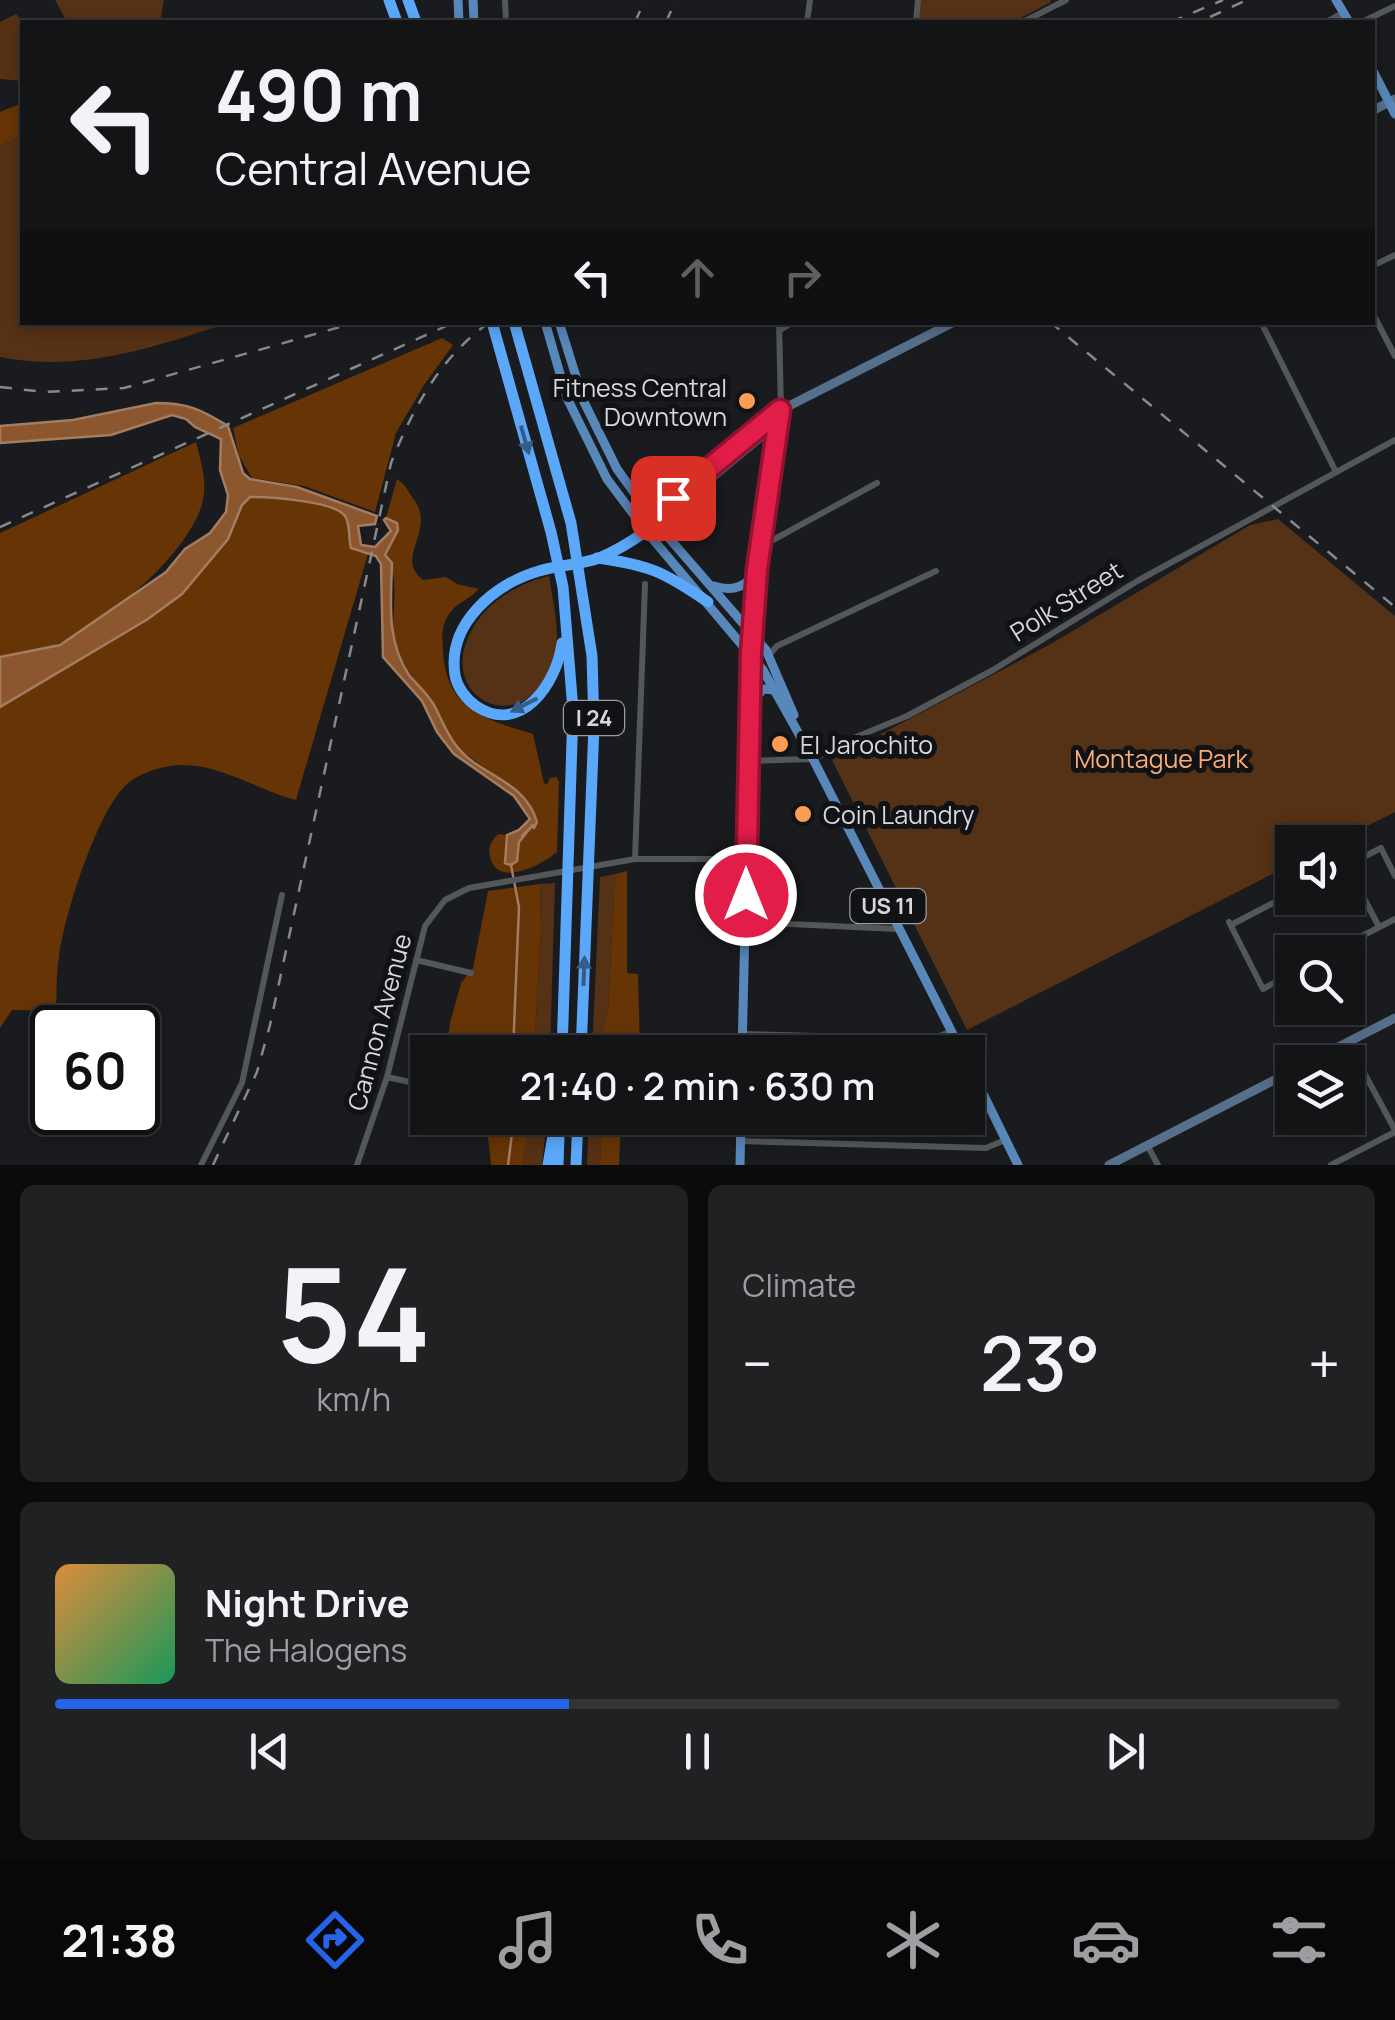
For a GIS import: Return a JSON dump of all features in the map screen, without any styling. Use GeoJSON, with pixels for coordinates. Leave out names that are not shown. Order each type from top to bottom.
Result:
{"type":"FeatureCollection","features":[{"type":"Feature","properties":{"kind":"highway","name":"I 24"},"geometry":{"type":"LineString","coordinates":[[493,325],[563,587],[573,710],[563,1035]]}},
{"type":"Feature","properties":{"kind":"highway","name":"I 24"},"geometry":{"type":"LineString","coordinates":[[515,325],[572,524],[592,656],[594,726],[581,1035]]}},
{"type":"Feature","properties":{"kind":"highway"},"geometry":{"type":"LineString","coordinates":[[564,624],[554,676],[542,695],[519,712],[486,712],[470,702],[458,685],[455,651],[461,632],[483,602],[500,589],[537,572],[597,558],[648,524]]}},
{"type":"Feature","properties":{"kind":"highway"},"geometry":{"type":"LineString","coordinates":[[597,558],[668,574],[708,602]]}},
{"type":"Feature","properties":{"kind":"highway"},"geometry":{"type":"LineString","coordinates":[[548,1165],[554,1135]]}},
{"type":"Feature","properties":{"kind":"highway"},"geometry":{"type":"LineString","coordinates":[[558,1135],[558,1165]]}},
{"type":"Feature","properties":{"kind":"highway"},"geometry":{"type":"LineString","coordinates":[[576,1165],[577,1135]]}},
{"type":"Feature","properties":{"kind":"main road"},"geometry":{"type":"LineString","coordinates":[[1375,74],[1392,100],[1395,114]]}},
{"type":"Feature","properties":{"kind":"main road","name":"US 11"},"geometry":{"type":"LineString","coordinates":[[546,325],[567,398],[608,479],[710,585],[769,655],[813,759]]}},
{"type":"Feature","properties":{"kind":"main road","name":"US 11"},"geometry":{"type":"LineString","coordinates":[[560,325],[575,379],[598,433],[639,500],[648,524],[751,653],[775,690],[954,1035]]}},
{"type":"Feature","properties":{"kind":"main road"},"geometry":{"type":"LineString","coordinates":[[648,524],[673,498],[780,410],[948,325]]}},
{"type":"Feature","properties":{"kind":"main road"},"geometry":{"type":"LineString","coordinates":[[648,524],[764,435],[780,410]]}},
{"type":"Feature","properties":{"kind":"main road"},"geometry":{"type":"LineString","coordinates":[[742,1034],[752,633],[757,569],[780,410]]}},
{"type":"Feature","properties":{"kind":"main road"},"geometry":{"type":"LineString","coordinates":[[639,500],[673,498]]}},
{"type":"Feature","properties":{"kind":"main road"},"geometry":{"type":"LineString","coordinates":[[710,585],[732,590],[744,585],[757,569]]}},
{"type":"Feature","properties":{"kind":"main road"},"geometry":{"type":"LineString","coordinates":[[749,706],[763,688],[775,690]]}},
{"type":"Feature","properties":{"kind":"main road"},"geometry":{"type":"LineString","coordinates":[[1342,1045],[1395,1018]]}},
{"type":"Feature","properties":{"kind":"main road"},"geometry":{"type":"LineString","coordinates":[[1109,1165],[1275,1080]]}},
{"type":"Feature","properties":{"kind":"main road"},"geometry":{"type":"LineString","coordinates":[[985,1097],[1018,1165]]}},
{"type":"Feature","properties":{"kind":"main road"},"geometry":{"type":"LineString","coordinates":[[740,1135],[740,1165]]}},
{"type":"Feature","properties":{"kind":"street"},"geometry":{"type":"LineString","coordinates":[[1026,20],[1055,2],[1066,0]]}},
{"type":"Feature","properties":{"kind":"street"},"geometry":{"type":"LineString","coordinates":[[1366,20],[1395,6]]}},
{"type":"Feature","properties":{"kind":"street"},"geometry":{"type":"LineString","coordinates":[[1375,318],[1395,356]]}},
{"type":"Feature","properties":{"kind":"street"},"geometry":{"type":"LineString","coordinates":[[1262,325],[1335,470]]}},
{"type":"Feature","properties":{"kind":"street"},"geometry":{"type":"LineString","coordinates":[[779,326],[780,410]]}},
{"type":"Feature","properties":{"kind":"street","name":"Polk Street"},"geometry":{"type":"LineString","coordinates":[[747,761],[813,759],[945,697],[1139,580],[1395,440]]}},
{"type":"Feature","properties":{"kind":"street"},"geometry":{"type":"LineString","coordinates":[[762,540],[773,540],[877,483]]}},
{"type":"Feature","properties":{"kind":"street"},"geometry":{"type":"LineString","coordinates":[[769,655],[777,646],[936,571]]}},
{"type":"Feature","properties":{"kind":"street"},"geometry":{"type":"LineString","coordinates":[[635,859],[646,584]]}},
{"type":"Feature","properties":{"kind":"street"},"geometry":{"type":"LineString","coordinates":[[1365,857],[1381,848],[1395,876]]}},
{"type":"Feature","properties":{"kind":"street","name":"Cannon Avenue"},"geometry":{"type":"LineString","coordinates":[[358,1165],[387,1076],[426,926],[444,900],[469,888],[635,859],[746,860]]}},
{"type":"Feature","properties":{"kind":"street"},"geometry":{"type":"LineString","coordinates":[[201,1165],[242,1083],[282,895]]}},
{"type":"Feature","properties":{"kind":"street"},"geometry":{"type":"LineString","coordinates":[[1365,898],[1380,927]]}},
{"type":"Feature","properties":{"kind":"street"},"geometry":{"type":"LineString","coordinates":[[1275,901],[1230,923],[1263,988],[1275,982]]}},
{"type":"Feature","properties":{"kind":"street"},"geometry":{"type":"LineString","coordinates":[[1365,935],[1395,919]]}},
{"type":"Feature","properties":{"kind":"street"},"geometry":{"type":"LineString","coordinates":[[746,922],[900,929]]}},
{"type":"Feature","properties":{"kind":"street"},"geometry":{"type":"LineString","coordinates":[[416,960],[471,973]]}},
{"type":"Feature","properties":{"kind":"street"},"geometry":{"type":"LineString","coordinates":[[742,1034],[932,1040],[952,1031]]}},
{"type":"Feature","properties":{"kind":"street"},"geometry":{"type":"LineString","coordinates":[[1332,1165],[1395,1131],[1348,1042]]}},
{"type":"Feature","properties":{"kind":"street"},"geometry":{"type":"LineString","coordinates":[[387,1076],[410,1082]]}},
{"type":"Feature","properties":{"kind":"street"},"geometry":{"type":"LineString","coordinates":[[740,1141],[986,1148],[1006,1140]]}},
{"type":"Feature","properties":{"kind":"street"},"geometry":{"type":"LineString","coordinates":[[1148,1146],[1158,1165]]}},
{"type":"Feature","properties":{"kind":"green space"},"geometry":{"type":"Polygon","coordinates":[[[55,0],[164,0],[160,20],[66,20],[55,0]]]}},
{"type":"Feature","properties":{"kind":"green space"},"geometry":{"type":"Polygon","coordinates":[[[921,0],[1051,2],[1017,20],[918,20],[921,0]]]}},
{"type":"Feature","properties":{"kind":"green space"},"geometry":{"type":"Polygon","coordinates":[[[16,14],[22,20],[20,81],[0,79],[0,22],[16,14]]]}},
{"type":"Feature","properties":{"kind":"green space"},"geometry":{"type":"Polygon","coordinates":[[[20,137],[20,325],[223,325],[145,349],[88,360],[0,357],[0,146],[20,137]]]}},
{"type":"Feature","properties":{"kind":"green space","name":"Montague Park"},"geometry":{"type":"Polygon","coordinates":[[[1278,519],[1395,616],[1395,812],[1365,827],[1275,825],[1275,873],[967,1030],[832,760],[1049,645],[1250,525],[1278,519]]]}},
{"type":"Feature","properties":{"kind":"green space"},"geometry":{"type":"Polygon","coordinates":[[[549,576],[557,641],[553,661],[540,687],[523,701],[504,706],[486,701],[471,689],[463,671],[465,647],[478,620],[509,592],[549,576]]]}},
{"type":"Feature","properties":{"kind":"green space"},"geometry":{"type":"Polygon","coordinates":[[[615,874],[608,1010],[601,1035],[593,1035],[600,877],[615,874]]]}},
{"type":"Feature","properties":{"kind":"green space"},"geometry":{"type":"Polygon","coordinates":[[[555,883],[551,1035],[535,1035],[540,884],[555,883]]]}},
{"type":"Feature","properties":{"kind":"green space"},"geometry":{"type":"Polygon","coordinates":[[[527,1135],[545,1135],[542,1165],[523,1165],[527,1135]]]}},
{"type":"Feature","properties":{"kind":"green space"},"geometry":{"type":"Polygon","coordinates":[[[588,1135],[601,1135],[600,1165],[587,1165],[588,1135]]]}},
{"type":"Feature","properties":{"kind":"shaded area"},"geometry":{"type":"Polygon","coordinates":[[[20,104],[20,137],[0,146],[0,112],[20,104]]]}},
{"type":"Feature","properties":{"kind":"shaded area"},"geometry":{"type":"Polygon","coordinates":[[[442,338],[453,345],[396,433],[375,512],[304,486],[252,478],[239,456],[233,428],[442,338]]]}},
{"type":"Feature","properties":{"kind":"shaded area"},"geometry":{"type":"Polygon","coordinates":[[[156,403],[194,408],[228,426],[243,473],[250,479],[297,487],[377,516],[375,524],[358,526],[361,545],[375,547],[391,531],[386,518],[397,523],[398,530],[385,555],[392,563],[392,621],[397,649],[409,675],[431,701],[459,749],[519,793],[532,810],[537,822],[519,842],[517,861],[505,863],[507,835],[530,819],[514,796],[454,754],[437,732],[422,701],[383,657],[381,564],[376,556],[351,548],[345,516],[328,507],[250,497],[242,505],[228,539],[182,594],[148,619],[0,707],[0,657],[60,645],[166,572],[185,549],[210,533],[226,512],[228,495],[220,470],[221,439],[186,419],[172,415],[111,435],[0,443],[0,426],[73,420],[156,403]]]}},
{"type":"Feature","properties":{"kind":"shaded area"},"geometry":{"type":"Polygon","coordinates":[[[196,442],[204,480],[202,504],[194,524],[163,565],[122,603],[79,633],[53,646],[0,658],[0,533],[196,442]]]}},
{"type":"Feature","properties":{"kind":"shaded area"},"geometry":{"type":"Polygon","coordinates":[[[397,479],[419,510],[421,522],[412,562],[415,571],[423,580],[446,577],[479,589],[452,610],[445,623],[443,652],[452,687],[460,699],[484,717],[533,734],[544,783],[547,785],[550,778],[557,777],[559,782],[557,852],[520,871],[510,873],[494,866],[490,846],[498,834],[507,835],[505,845],[517,860],[519,842],[536,817],[521,793],[457,748],[396,651],[393,577],[385,555],[398,530],[386,518],[397,479]]]}},
{"type":"Feature","properties":{"kind":"shaded area"},"geometry":{"type":"Polygon","coordinates":[[[250,497],[327,506],[346,518],[356,551],[368,554],[296,800],[195,766],[157,769],[130,782],[103,820],[74,893],[59,957],[56,1005],[12,1010],[0,1028],[0,707],[148,619],[182,594],[228,539],[242,505],[250,497]]]}},
{"type":"Feature","properties":{"kind":"shaded area"},"geometry":{"type":"Polygon","coordinates":[[[627,871],[627,973],[638,974],[640,1035],[601,1035],[608,1010],[615,874],[627,871]]]}},
{"type":"Feature","properties":{"kind":"shaded area"},"geometry":{"type":"Polygon","coordinates":[[[540,884],[535,1035],[448,1035],[461,983],[473,968],[488,891],[540,884]]]}},
{"type":"Feature","properties":{"kind":"shaded area"},"geometry":{"type":"Polygon","coordinates":[[[488,1135],[527,1135],[523,1165],[491,1165],[488,1135]]]}},
{"type":"Feature","properties":{"kind":"shaded area"},"geometry":{"type":"Polygon","coordinates":[[[601,1135],[620,1135],[619,1165],[600,1165],[601,1135]]]}},
{"type":"Feature","properties":{"kind":"waterway"},"geometry":{"type":"LineString","coordinates":[[522,836],[533,825]]}},
{"type":"Feature","properties":{"kind":"waterway"},"geometry":{"type":"LineString","coordinates":[[511,865],[519,907],[514,1035]]}},
{"type":"Feature","properties":{"kind":"waterway"},"geometry":{"type":"LineString","coordinates":[[508,1165],[512,1135]]}},
{"type":"Feature","properties":{"kind":"railway"},"geometry":{"type":"LineString","coordinates":[[636,20],[645,0]]}},
{"type":"Feature","properties":{"kind":"railway"},"geometry":{"type":"LineString","coordinates":[[667,20],[676,0]]}},
{"type":"Feature","properties":{"kind":"railway"},"geometry":{"type":"LineString","coordinates":[[1176,20],[1223,0]]}},
{"type":"Feature","properties":{"kind":"railway"},"geometry":{"type":"LineString","coordinates":[[1210,17],[1247,0]]}},
{"type":"Feature","properties":{"kind":"railway"},"geometry":{"type":"LineString","coordinates":[[0,387],[45,392],[124,388],[347,325]]}},
{"type":"Feature","properties":{"kind":"railway"},"geometry":{"type":"LineString","coordinates":[[0,527],[448,325]]}},
{"type":"Feature","properties":{"kind":"railway"},"geometry":{"type":"LineString","coordinates":[[213,1165],[257,1072],[270,1025],[391,463],[430,385],[457,351],[486,325]]}},
{"type":"Feature","properties":{"kind":"railway"},"geometry":{"type":"LineString","coordinates":[[1054,325],[1395,607]]}},
{"type":"Feature","properties":{"kind":"place","name":"Fitness Central Downtown"},"geometry":{"type":"Point","coordinates":[747,401]}},
{"type":"Feature","properties":{"kind":"place","name":"El Jarochito"},"geometry":{"type":"Point","coordinates":[780,744]}},
{"type":"Feature","properties":{"kind":"place","name":"Coin Laundry"},"geometry":{"type":"Point","coordinates":[803,814]}},
{"type":"Feature","properties":{"kind":"route"},"geometry":{"type":"LineString","coordinates":[[673,498],[780,410],[757,569],[751,653],[746,895]]}}]}
